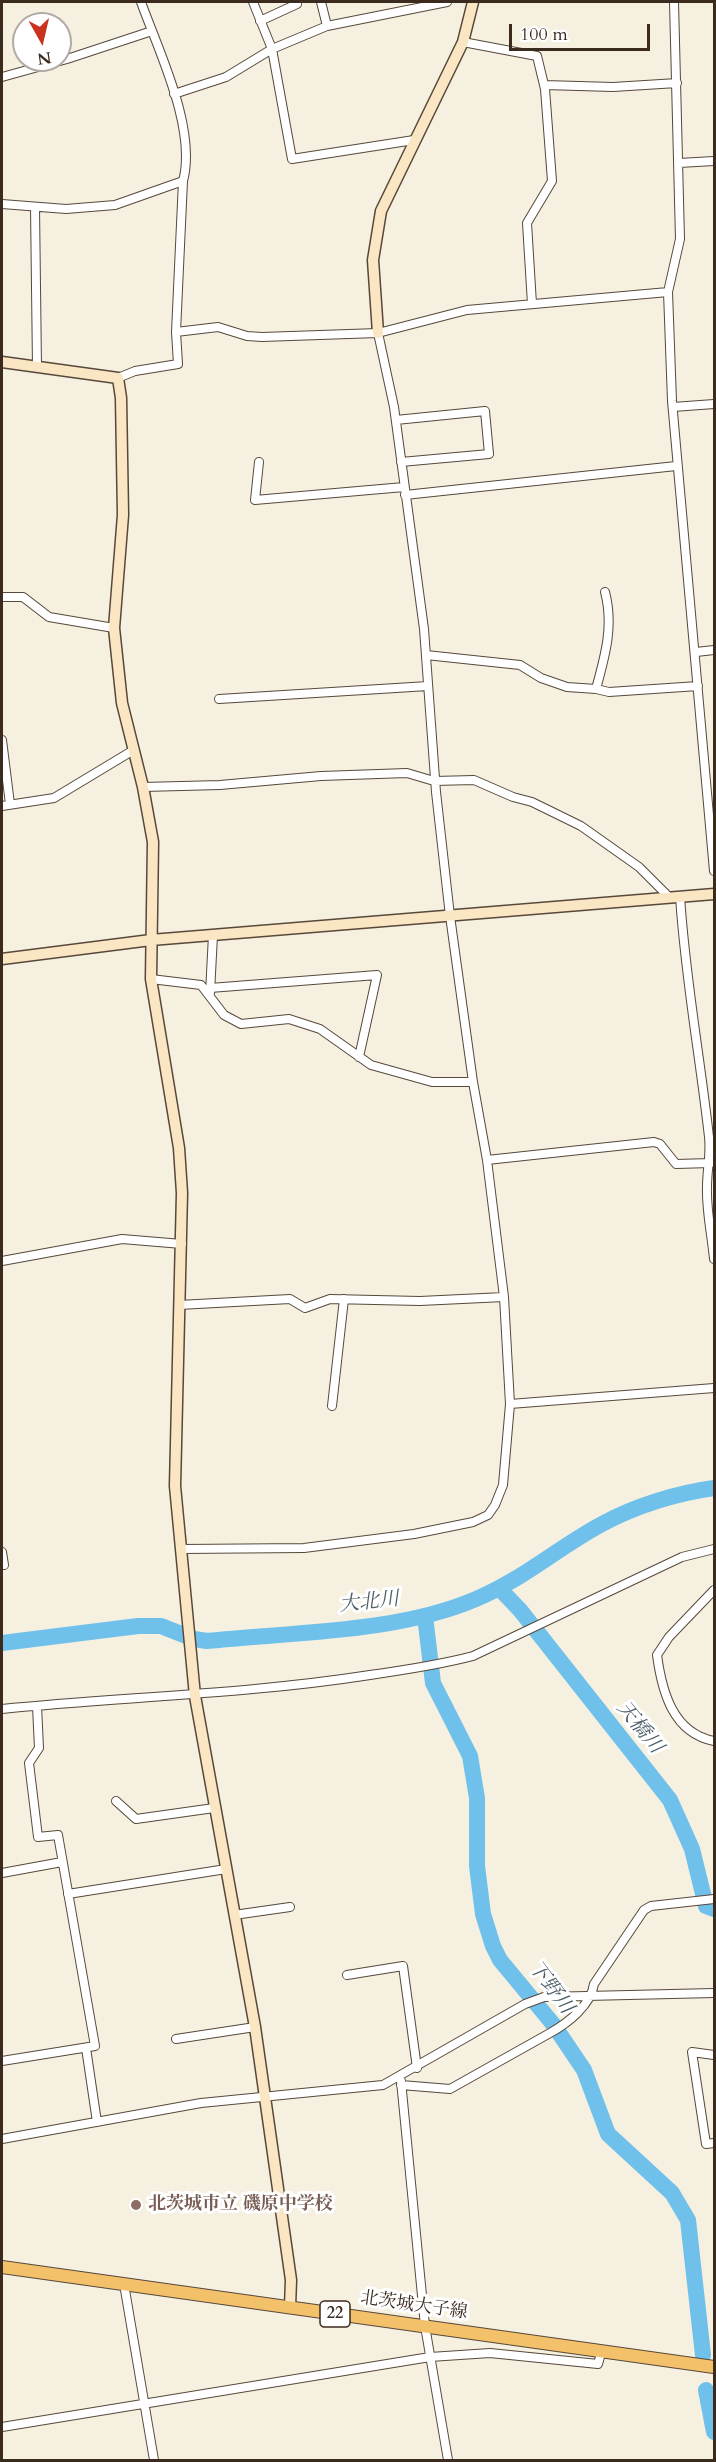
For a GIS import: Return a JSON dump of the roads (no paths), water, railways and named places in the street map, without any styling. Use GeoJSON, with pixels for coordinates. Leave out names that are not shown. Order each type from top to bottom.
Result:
{"type":"FeatureCollection","features":[{"type":"Feature","properties":{"kind":"main road","name":"北茨城大子線"},"geometry":{"type":"LineString","coordinates":[[2,2267],[714,2367]]}},
{"type":"Feature","properties":{"kind":"street"},"geometry":{"type":"LineString","coordinates":[[2,362],[118,378],[135,371],[178,364],[176,332],[183,182],[188,161],[174,94],[160,46],[141,2]]}},
{"type":"Feature","properties":{"kind":"street"},"geometry":{"type":"LineString","coordinates":[[253,2],[272,49],[292,159],[414,140]]}},
{"type":"Feature","properties":{"kind":"street"},"geometry":{"type":"LineString","coordinates":[[321,2],[327,26]]}},
{"type":"Feature","properties":{"kind":"street"},"geometry":{"type":"LineString","coordinates":[[174,94],[226,77],[272,49],[327,26],[421,4],[447,2]]}},
{"type":"Feature","properties":{"kind":"street"},"geometry":{"type":"LineString","coordinates":[[182,1555],[304,1548],[414,1534],[473,1522],[488,1515],[503,1485],[510,1404],[504,1297],[487,1160],[473,1082],[450,916],[435,780],[426,655],[396,420],[378,333],[374,260],[376,229],[381,212],[463,42],[473,2]]}},
{"type":"Feature","properties":{"kind":"street"},"geometry":{"type":"LineString","coordinates":[[674,2],[680,239],[668,291],[673,407],[676,466],[696,652],[714,871]]}},
{"type":"Feature","properties":{"kind":"street"},"geometry":{"type":"LineString","coordinates":[[260,21],[297,4]]}},
{"type":"Feature","properties":{"kind":"street"},"geometry":{"type":"LineString","coordinates":[[2,77],[67,59],[152,31]]}},
{"type":"Feature","properties":{"kind":"street"},"geometry":{"type":"LineString","coordinates":[[463,42],[537,56],[544,85],[552,181],[527,223],[532,304]]}},
{"type":"Feature","properties":{"kind":"street"},"geometry":{"type":"LineString","coordinates":[[544,85],[613,87],[677,83]]}},
{"type":"Feature","properties":{"kind":"street"},"geometry":{"type":"LineString","coordinates":[[679,163],[714,161]]}},
{"type":"Feature","properties":{"kind":"street"},"geometry":{"type":"LineString","coordinates":[[2,204],[35,207],[114,205],[183,182]]}},
{"type":"Feature","properties":{"kind":"street"},"geometry":{"type":"LineString","coordinates":[[35,207],[38,367]]}},
{"type":"Feature","properties":{"kind":"street"},"geometry":{"type":"LineString","coordinates":[[176,332],[218,327],[247,336],[262,337],[378,333],[467,310],[668,291]]}},
{"type":"Feature","properties":{"kind":"street"},"geometry":{"type":"LineString","coordinates":[[118,378],[121,398],[123,515],[114,628],[122,703],[143,787],[153,843],[151,979],[179,1148],[182,1244],[175,1486],[194,1692],[255,2027],[263,2098],[291,2280],[290,2307]]}},
{"type":"Feature","properties":{"kind":"street"},"geometry":{"type":"LineString","coordinates":[[673,407],[714,404]]}},
{"type":"Feature","properties":{"kind":"street"},"geometry":{"type":"LineString","coordinates":[[396,420],[485,411],[489,454],[401,462]]}},
{"type":"Feature","properties":{"kind":"street"},"geometry":{"type":"LineString","coordinates":[[259,462],[255,500],[404,491],[676,466]]}},
{"type":"Feature","properties":{"kind":"street"},"geometry":{"type":"LineString","coordinates":[[596,689],[609,641],[609,608],[605,592]]}},
{"type":"Feature","properties":{"kind":"street"},"geometry":{"type":"LineString","coordinates":[[2,597],[23,597],[49,617],[114,628]]}},
{"type":"Feature","properties":{"kind":"street"},"geometry":{"type":"LineString","coordinates":[[696,652],[714,650]]}},
{"type":"Feature","properties":{"kind":"street"},"geometry":{"type":"LineString","coordinates":[[426,655],[520,665],[541,678],[567,687],[609,692],[698,686]]}},
{"type":"Feature","properties":{"kind":"street"},"geometry":{"type":"LineString","coordinates":[[219,699],[428,686]]}},
{"type":"Feature","properties":{"kind":"street"},"geometry":{"type":"LineString","coordinates":[[2,741],[10,804]]}},
{"type":"Feature","properties":{"kind":"street"},"geometry":{"type":"LineString","coordinates":[[2,806],[54,798],[132,750]]}},
{"type":"Feature","properties":{"kind":"street"},"geometry":{"type":"LineString","coordinates":[[143,787],[220,785],[321,776],[406,773],[435,780],[474,780],[581,826],[639,867],[675,897],[712,1139],[707,1186],[714,1259]]}},
{"type":"Feature","properties":{"kind":"street"},"geometry":{"type":"LineString","coordinates":[[2,959],[151,940],[714,894]]}},
{"type":"Feature","properties":{"kind":"street"},"geometry":{"type":"LineString","coordinates":[[209,998],[213,935]]}},
{"type":"Feature","properties":{"kind":"street"},"geometry":{"type":"LineString","coordinates":[[210,988],[377,975],[359,1057]]}},
{"type":"Feature","properties":{"kind":"street"},"geometry":{"type":"LineString","coordinates":[[151,979],[201,985],[209,998],[224,1014],[241,1024],[290,1019],[320,1029],[371,1065],[432,1082],[473,1082]]}},
{"type":"Feature","properties":{"kind":"street"},"geometry":{"type":"LineString","coordinates":[[487,1160],[654,1142],[660,1144],[676,1164],[711,1163]]}},
{"type":"Feature","properties":{"kind":"street"},"geometry":{"type":"LineString","coordinates":[[2,1261],[122,1239],[182,1244]]}},
{"type":"Feature","properties":{"kind":"street"},"geometry":{"type":"LineString","coordinates":[[179,1305],[290,1299],[305,1308],[330,1299],[420,1301],[504,1297]]}},
{"type":"Feature","properties":{"kind":"street"},"geometry":{"type":"LineString","coordinates":[[332,1406],[344,1299]]}},
{"type":"Feature","properties":{"kind":"street"},"geometry":{"type":"LineString","coordinates":[[510,1404],[714,1388]]}},
{"type":"Feature","properties":{"kind":"street"},"geometry":{"type":"LineString","coordinates":[[2,1709],[342,1680],[439,1664],[473,1656],[682,1557],[714,1549]]}},
{"type":"Feature","properties":{"kind":"street"},"geometry":{"type":"LineString","coordinates":[[2,1552],[4,1565]]}},
{"type":"Feature","properties":{"kind":"street"},"geometry":{"type":"LineString","coordinates":[[714,1590],[669,1637],[657,1655],[672,1710],[682,1726],[714,1741]]}},
{"type":"Feature","properties":{"kind":"street"},"geometry":{"type":"LineString","coordinates":[[2,2061],[95,2046],[58,1835],[38,1837],[29,1763],[39,1748],[37,1706]]}},
{"type":"Feature","properties":{"kind":"street"},"geometry":{"type":"LineString","coordinates":[[116,1801],[136,1819],[214,1808]]}},
{"type":"Feature","properties":{"kind":"street"},"geometry":{"type":"LineString","coordinates":[[2,1873],[63,1862]]}},
{"type":"Feature","properties":{"kind":"street"},"geometry":{"type":"LineString","coordinates":[[68,1894],[226,1869]]}},
{"type":"Feature","properties":{"kind":"street"},"geometry":{"type":"LineString","coordinates":[[2,2139],[201,2103],[369,2088],[400,2081],[450,2089],[564,2025],[592,1995],[594,1984],[644,1910],[651,1906],[714,1899]]}},
{"type":"Feature","properties":{"kind":"street"},"geometry":{"type":"LineString","coordinates":[[234,1916],[290,1907]]}},
{"type":"Feature","properties":{"kind":"street"},"geometry":{"type":"LineString","coordinates":[[347,1975],[403,1966],[417,2068]]}},
{"type":"Feature","properties":{"kind":"street"},"geometry":{"type":"LineString","coordinates":[[400,2081],[417,2068],[537,1999],[564,1995],[714,1993]]}},
{"type":"Feature","properties":{"kind":"street"},"geometry":{"type":"LineString","coordinates":[[176,2039],[255,2027]]}},
{"type":"Feature","properties":{"kind":"street"},"geometry":{"type":"LineString","coordinates":[[86,2048],[97,2122]]}},
{"type":"Feature","properties":{"kind":"street"},"geometry":{"type":"LineString","coordinates":[[714,2055],[692,2052],[706,2144],[714,2143]]}},
{"type":"Feature","properties":{"kind":"street"},"geometry":{"type":"LineString","coordinates":[[400,2081],[425,2326],[448,2460]]}},
{"type":"Feature","properties":{"kind":"street"},"geometry":{"type":"LineString","coordinates":[[124,2284],[154,2460]]}},
{"type":"Feature","properties":{"kind":"street"},"geometry":{"type":"LineString","coordinates":[[2,2427],[430,2357],[490,2353],[598,2364],[602,2350]]}},
{"type":"Feature","properties":{"kind":"waterway","name":"大北川"},"geometry":{"type":"LineString","coordinates":[[2,1643],[138,1626],[161,1626],[194,1639],[207,1641],[344,1629],[413,1619],[445,1610],[493,1591],[586,1533],[628,1511],[671,1497],[714,1488]]}},
{"type":"Feature","properties":{"kind":"waterway","name":"天橋川"},"geometry":{"type":"LineString","coordinates":[[499,1588],[520,1610],[670,1800],[692,1849],[706,1906],[714,1909]]}},
{"type":"Feature","properties":{"kind":"waterway","name":"下野川"},"geometry":{"type":"LineString","coordinates":[[425,1616],[433,1683],[470,1756],[477,1798],[477,1866],[483,1914],[493,1946],[500,1960],[553,2024],[584,2070],[608,2134],[672,2193],[688,2220],[703,2355]]}},
{"type":"Feature","properties":{"kind":"waterway","name":"下野川"},"geometry":{"type":"LineString","coordinates":[[706,2390],[714,2432]]}},
{"type":"Feature","properties":{"kind":"place","name":"北茨城市立 磯原中学校"},"geometry":{"type":"Point","coordinates":[136,2205]}}]}
